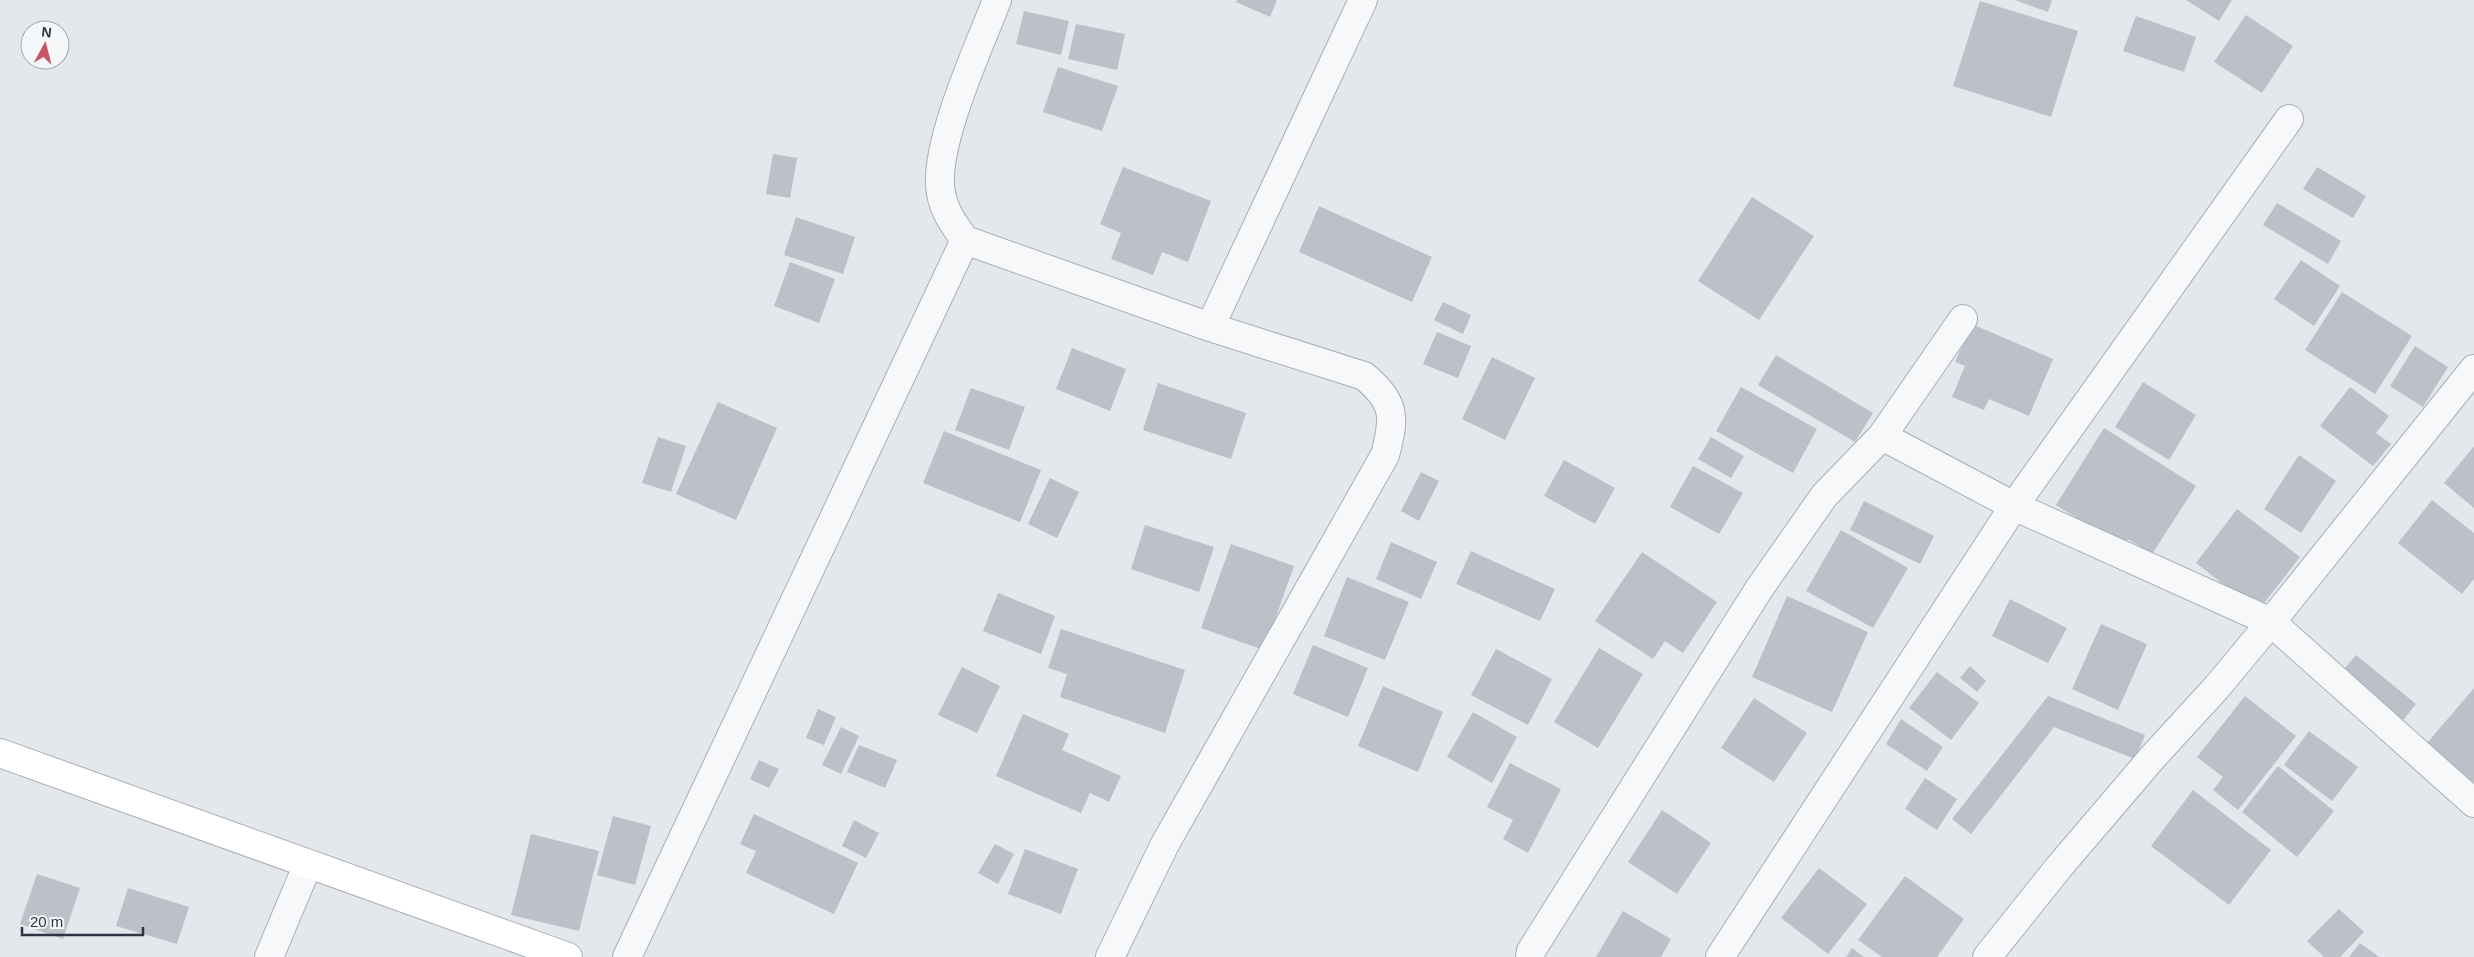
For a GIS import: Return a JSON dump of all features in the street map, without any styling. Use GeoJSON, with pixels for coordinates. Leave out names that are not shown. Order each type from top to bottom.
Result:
{"type":"FeatureCollection","features":[{"type":"Feature","properties":{"kind":"street"},"geometry":{"type":"LineString","coordinates":[[997,0],[957,105],[940,170],[940,191],[946,214],[964,240],[1210,327],[1364,376],[1380,390],[1392,410],[1392,429],[1385,455],[1165,844],[1110,957]]}},
{"type":"Feature","properties":{"kind":"street"},"geometry":{"type":"LineString","coordinates":[[1210,327],[1363,0]]}},
{"type":"Feature","properties":{"kind":"street"},"geometry":{"type":"LineString","coordinates":[[1720,957],[2014,506],[2289,119]]}},
{"type":"Feature","properties":{"kind":"street"},"geometry":{"type":"LineString","coordinates":[[627,957],[964,240]]}},
{"type":"Feature","properties":{"kind":"street"},"geometry":{"type":"LineString","coordinates":[[1530,957],[1531,951],[1760,589],[1824,496],[1882,436],[1963,319]]}},
{"type":"Feature","properties":{"kind":"street"},"geometry":{"type":"LineString","coordinates":[[1986,957],[2059,866],[2152,758],[2217,687],[2271,622],[2474,369]]}},
{"type":"Feature","properties":{"kind":"street"},"geometry":{"type":"LineString","coordinates":[[1882,436],[2014,506],[2271,622],[2474,803]]}},
{"type":"Feature","properties":{"kind":"street"},"geometry":{"type":"LineString","coordinates":[[0,753],[568,957]]}},
{"type":"Feature","properties":{"kind":"street"},"geometry":{"type":"LineString","coordinates":[[269,957],[308,864]]}},
{"type":"Feature","properties":{"kind":"building"},"geometry":{"type":"Polygon","coordinates":[[[1237,0],[1277,0],[1270,17],[1236,2],[1237,0]]]}},
{"type":"Feature","properties":{"kind":"building"},"geometry":{"type":"Polygon","coordinates":[[[2015,0],[2052,0],[2048,12],[2015,0]]]}},
{"type":"Feature","properties":{"kind":"building"},"geometry":{"type":"Polygon","coordinates":[[[2186,0],[2232,0],[2219,21],[2186,0]]]}},
{"type":"Feature","properties":{"kind":"building"},"geometry":{"type":"Polygon","coordinates":[[[1980,1],[2078,31],[2051,117],[1953,86],[1980,1]]]}},
{"type":"Feature","properties":{"kind":"building"},"geometry":{"type":"Polygon","coordinates":[[[1024,11],[1069,21],[1061,55],[1016,44],[1024,11]]]}},
{"type":"Feature","properties":{"kind":"building"},"geometry":{"type":"Polygon","coordinates":[[[2246,15],[2293,46],[2262,93],[2214,62],[2246,15]]]}},
{"type":"Feature","properties":{"kind":"building"},"geometry":{"type":"Polygon","coordinates":[[[2136,16],[2196,37],[2184,72],[2123,51],[2136,16]]]}},
{"type":"Feature","properties":{"kind":"building"},"geometry":{"type":"Polygon","coordinates":[[[1076,24],[1125,34],[1117,70],[1068,59],[1076,24]]]}},
{"type":"Feature","properties":{"kind":"building"},"geometry":{"type":"Polygon","coordinates":[[[1058,67],[1118,86],[1102,131],[1043,112],[1058,67]]]}},
{"type":"Feature","properties":{"kind":"building"},"geometry":{"type":"Polygon","coordinates":[[[773,154],[797,158],[790,198],[766,194],[773,154]]]}},
{"type":"Feature","properties":{"kind":"building"},"geometry":{"type":"Polygon","coordinates":[[[1123,167],[1211,201],[1188,262],[1162,252],[1153,275],[1111,259],[1121,233],[1100,224],[1123,167]]]}},
{"type":"Feature","properties":{"kind":"building"},"geometry":{"type":"Polygon","coordinates":[[[2317,167],[2366,196],[2353,218],[2303,189],[2317,167]]]}},
{"type":"Feature","properties":{"kind":"building"},"geometry":{"type":"Polygon","coordinates":[[[1752,197],[1814,236],[1759,320],[1698,281],[1752,197]]]}},
{"type":"Feature","properties":{"kind":"building"},"geometry":{"type":"Polygon","coordinates":[[[2277,203],[2341,241],[2328,264],[2263,225],[2277,203]]]}},
{"type":"Feature","properties":{"kind":"building"},"geometry":{"type":"Polygon","coordinates":[[[1319,206],[1432,257],[1412,302],[1299,252],[1319,206]]]}},
{"type":"Feature","properties":{"kind":"building"},"geometry":{"type":"Polygon","coordinates":[[[796,217],[855,237],[843,274],[784,255],[796,217]]]}},
{"type":"Feature","properties":{"kind":"building"},"geometry":{"type":"Polygon","coordinates":[[[2301,260],[2340,286],[2314,326],[2274,299],[2301,260]]]}},
{"type":"Feature","properties":{"kind":"building"},"geometry":{"type":"Polygon","coordinates":[[[790,262],[835,279],[819,323],[774,306],[790,262]]]}},
{"type":"Feature","properties":{"kind":"building"},"geometry":{"type":"Polygon","coordinates":[[[2342,292],[2412,336],[2375,394],[2305,350],[2342,292]]]}},
{"type":"Feature","properties":{"kind":"building"},"geometry":{"type":"Polygon","coordinates":[[[1443,302],[1471,315],[1463,334],[1434,320],[1443,302]]]}},
{"type":"Feature","properties":{"kind":"building"},"geometry":{"type":"Polygon","coordinates":[[[1972,324],[2053,359],[2029,416],[1989,399],[1984,410],[1952,397],[1965,366],[1955,362],[1972,324]]]}},
{"type":"Feature","properties":{"kind":"building"},"geometry":{"type":"Polygon","coordinates":[[[1437,332],[1471,346],[1458,378],[1423,364],[1437,332]]]}},
{"type":"Feature","properties":{"kind":"building"},"geometry":{"type":"Polygon","coordinates":[[[2415,346],[2448,367],[2423,407],[2390,386],[2415,346]]]}},
{"type":"Feature","properties":{"kind":"building"},"geometry":{"type":"Polygon","coordinates":[[[1072,348],[1126,369],[1110,411],[1056,389],[1072,348]]]}},
{"type":"Feature","properties":{"kind":"building"},"geometry":{"type":"Polygon","coordinates":[[[1776,355],[1873,413],[1855,442],[1758,385],[1776,355]]]}},
{"type":"Feature","properties":{"kind":"building"},"geometry":{"type":"Polygon","coordinates":[[[1492,357],[1535,378],[1505,440],[1462,419],[1492,357]]]}},
{"type":"Feature","properties":{"kind":"building"},"geometry":{"type":"Polygon","coordinates":[[[2143,382],[2196,415],[2169,460],[2115,427],[2143,382]]]}},
{"type":"Feature","properties":{"kind":"building"},"geometry":{"type":"Polygon","coordinates":[[[1158,383],[1246,413],[1231,459],[1143,430],[1158,383]]]}},
{"type":"Feature","properties":{"kind":"building"},"geometry":{"type":"Polygon","coordinates":[[[1741,387],[1817,429],[1793,473],[1716,431],[1741,387]]]}},
{"type":"Feature","properties":{"kind":"building"},"geometry":{"type":"Polygon","coordinates":[[[2350,387],[2389,416],[2376,433],[2391,444],[2373,466],[2320,426],[2350,387]]]}},
{"type":"Feature","properties":{"kind":"building"},"geometry":{"type":"Polygon","coordinates":[[[971,388],[1025,407],[1009,450],[955,430],[971,388]]]}},
{"type":"Feature","properties":{"kind":"building"},"geometry":{"type":"Polygon","coordinates":[[[718,402],[777,428],[736,520],[676,494],[718,402]]]}},
{"type":"Feature","properties":{"kind":"building"},"geometry":{"type":"Polygon","coordinates":[[[2104,428],[2196,486],[2152,554],[2128,539],[2123,547],[2056,505],[2104,428]]]}},
{"type":"Feature","properties":{"kind":"building"},"geometry":{"type":"Polygon","coordinates":[[[944,431],[1041,470],[1020,522],[923,483],[944,431]]]}},
{"type":"Feature","properties":{"kind":"building"},"geometry":{"type":"Polygon","coordinates":[[[658,437],[686,446],[671,492],[642,483],[658,437]]]}},
{"type":"Feature","properties":{"kind":"building"},"geometry":{"type":"Polygon","coordinates":[[[1711,437],[1744,456],[1731,478],[1698,459],[1711,437]]]}},
{"type":"Feature","properties":{"kind":"building"},"geometry":{"type":"Polygon","coordinates":[[[2474,446],[2474,508],[2444,483],[2474,446]]]}},
{"type":"Feature","properties":{"kind":"building"},"geometry":{"type":"Polygon","coordinates":[[[2299,455],[2336,481],[2301,533],[2264,509],[2299,455]]]}},
{"type":"Feature","properties":{"kind":"building"},"geometry":{"type":"Polygon","coordinates":[[[1564,460],[1615,488],[1595,524],[1544,496],[1564,460]]]}},
{"type":"Feature","properties":{"kind":"building"},"geometry":{"type":"Polygon","coordinates":[[[1693,466],[1743,493],[1719,534],[1670,507],[1693,466]]]}},
{"type":"Feature","properties":{"kind":"building"},"geometry":{"type":"Polygon","coordinates":[[[1421,472],[1439,481],[1419,521],[1401,511],[1421,472]]]}},
{"type":"Feature","properties":{"kind":"building"},"geometry":{"type":"Polygon","coordinates":[[[1050,478],[1079,492],[1057,538],[1028,524],[1050,478]]]}},
{"type":"Feature","properties":{"kind":"building"},"geometry":{"type":"Polygon","coordinates":[[[2432,500],[2474,533],[2474,579],[2462,594],[2398,543],[2432,500]]]}},
{"type":"Feature","properties":{"kind":"building"},"geometry":{"type":"Polygon","coordinates":[[[1864,501],[1934,536],[1920,564],[1850,530],[1864,501]]]}},
{"type":"Feature","properties":{"kind":"building"},"geometry":{"type":"Polygon","coordinates":[[[2237,509],[2300,557],[2258,611],[2196,563],[2237,509]]]}},
{"type":"Feature","properties":{"kind":"building"},"geometry":{"type":"Polygon","coordinates":[[[1145,525],[1214,547],[1199,592],[1131,569],[1145,525]]]}},
{"type":"Feature","properties":{"kind":"building"},"geometry":{"type":"Polygon","coordinates":[[[1841,530],[1908,568],[1873,628],[1806,591],[1841,530]]]}},
{"type":"Feature","properties":{"kind":"building"},"geometry":{"type":"Polygon","coordinates":[[[1391,542],[1437,562],[1421,599],[1376,579],[1391,542]]]}},
{"type":"Feature","properties":{"kind":"building"},"geometry":{"type":"Polygon","coordinates":[[[1231,544],[1294,566],[1264,650],[1201,628],[1231,544]]]}},
{"type":"Feature","properties":{"kind":"building"},"geometry":{"type":"Polygon","coordinates":[[[1471,551],[1555,589],[1540,621],[1456,584],[1471,551]]]}},
{"type":"Feature","properties":{"kind":"building"},"geometry":{"type":"Polygon","coordinates":[[[1642,552],[1717,602],[1683,653],[1665,641],[1653,659],[1595,621],[1642,552]]]}},
{"type":"Feature","properties":{"kind":"building"},"geometry":{"type":"Polygon","coordinates":[[[1347,577],[1409,602],[1385,660],[1324,636],[1347,577]]]}},
{"type":"Feature","properties":{"kind":"building"},"geometry":{"type":"Polygon","coordinates":[[[998,593],[1055,616],[1041,654],[983,631],[998,593]]]}},
{"type":"Feature","properties":{"kind":"building"},"geometry":{"type":"Polygon","coordinates":[[[1787,596],[1868,632],[1832,712],[1752,677],[1787,596]]]}},
{"type":"Feature","properties":{"kind":"building"},"geometry":{"type":"Polygon","coordinates":[[[2010,599],[2067,628],[2048,663],[1992,636],[2010,599]]]}},
{"type":"Feature","properties":{"kind":"building"},"geometry":{"type":"Polygon","coordinates":[[[2101,624],[2147,644],[2118,710],[2072,689],[2101,624]]]}},
{"type":"Feature","properties":{"kind":"building"},"geometry":{"type":"Polygon","coordinates":[[[1061,629],[1185,670],[1165,733],[1060,697],[1067,674],[1048,668],[1061,629]]]}},
{"type":"Feature","properties":{"kind":"building"},"geometry":{"type":"Polygon","coordinates":[[[1313,645],[1368,668],[1348,717],[1293,694],[1313,645]]]}},
{"type":"Feature","properties":{"kind":"building"},"geometry":{"type":"Polygon","coordinates":[[[1599,648],[1643,674],[1598,748],[1554,722],[1599,648]]]}},
{"type":"Feature","properties":{"kind":"building"},"geometry":{"type":"Polygon","coordinates":[[[1496,649],[1552,679],[1528,725],[1471,695],[1496,649]]]}},
{"type":"Feature","properties":{"kind":"building"},"geometry":{"type":"Polygon","coordinates":[[[2356,655],[2416,704],[2400,724],[2339,675],[2356,655]]]}},
{"type":"Feature","properties":{"kind":"building"},"geometry":{"type":"Polygon","coordinates":[[[1970,666],[1986,681],[1977,692],[1960,678],[1970,666]]]}},
{"type":"Feature","properties":{"kind":"building"},"geometry":{"type":"Polygon","coordinates":[[[962,667],[1000,686],[977,733],[938,715],[962,667]]]}},
{"type":"Feature","properties":{"kind":"building"},"geometry":{"type":"Polygon","coordinates":[[[1937,672],[1979,703],[1951,740],[1909,708],[1937,672]]]}},
{"type":"Feature","properties":{"kind":"building"},"geometry":{"type":"Polygon","coordinates":[[[1383,686],[1443,712],[1418,772],[1358,746],[1383,686]]]}},
{"type":"Feature","properties":{"kind":"building"},"geometry":{"type":"Polygon","coordinates":[[[2474,688],[2474,793],[2422,749],[2474,688]]]}},
{"type":"Feature","properties":{"kind":"building"},"geometry":{"type":"Polygon","coordinates":[[[2048,696],[2145,735],[2135,759],[2054,727],[1971,834],[1952,819],[2048,696]]]}},
{"type":"Feature","properties":{"kind":"building"},"geometry":{"type":"Polygon","coordinates":[[[2245,696],[2296,736],[2238,810],[2213,790],[2223,777],[2197,757],[2245,696]]]}},
{"type":"Feature","properties":{"kind":"building"},"geometry":{"type":"Polygon","coordinates":[[[1754,698],[1807,733],[1774,782],[1721,748],[1754,698]]]}},
{"type":"Feature","properties":{"kind":"building"},"geometry":{"type":"Polygon","coordinates":[[[818,709],[836,717],[824,745],[806,738],[818,709]]]}},
{"type":"Feature","properties":{"kind":"building"},"geometry":{"type":"Polygon","coordinates":[[[1473,712],[1517,737],[1492,783],[1447,757],[1473,712]]]}},
{"type":"Feature","properties":{"kind":"building"},"geometry":{"type":"Polygon","coordinates":[[[1023,714],[1069,734],[1062,750],[1121,776],[1109,802],[1090,793],[1081,813],[996,776],[1023,714]]]}},
{"type":"Feature","properties":{"kind":"building"},"geometry":{"type":"Polygon","coordinates":[[[1901,719],[1943,747],[1927,771],[1886,744],[1901,719]]]}},
{"type":"Feature","properties":{"kind":"building"},"geometry":{"type":"Polygon","coordinates":[[[841,727],[859,736],[841,774],[822,765],[841,727]]]}},
{"type":"Feature","properties":{"kind":"building"},"geometry":{"type":"Polygon","coordinates":[[[2309,731],[2358,767],[2332,801],[2284,765],[2309,731]]]}},
{"type":"Feature","properties":{"kind":"building"},"geometry":{"type":"Polygon","coordinates":[[[859,745],[897,760],[885,788],[847,772],[859,745]]]}},
{"type":"Feature","properties":{"kind":"building"},"geometry":{"type":"Polygon","coordinates":[[[759,760],[779,769],[769,788],[750,779],[759,760]]]}},
{"type":"Feature","properties":{"kind":"building"},"geometry":{"type":"Polygon","coordinates":[[[1510,763],[1561,789],[1528,853],[1503,839],[1513,820],[1487,807],[1510,763]]]}},
{"type":"Feature","properties":{"kind":"building"},"geometry":{"type":"Polygon","coordinates":[[[2278,766],[2334,811],[2297,857],[2242,812],[2278,766]]]}},
{"type":"Feature","properties":{"kind":"building"},"geometry":{"type":"Polygon","coordinates":[[[1925,778],[1957,799],[1937,830],[1905,809],[1925,778]]]}},
{"type":"Feature","properties":{"kind":"building"},"geometry":{"type":"Polygon","coordinates":[[[2193,790],[2271,850],[2229,905],[2151,846],[2193,790]]]}},
{"type":"Feature","properties":{"kind":"building"},"geometry":{"type":"Polygon","coordinates":[[[1662,810],[1711,843],[1677,894],[1628,862],[1662,810]]]}},
{"type":"Feature","properties":{"kind":"building"},"geometry":{"type":"Polygon","coordinates":[[[754,814],[858,863],[834,914],[746,873],[756,851],[740,844],[754,814]]]}},
{"type":"Feature","properties":{"kind":"building"},"geometry":{"type":"Polygon","coordinates":[[[613,816],[651,826],[635,885],[597,875],[613,816]]]}},
{"type":"Feature","properties":{"kind":"building"},"geometry":{"type":"Polygon","coordinates":[[[854,820],[879,833],[866,858],[842,846],[854,820]]]}},
{"type":"Feature","properties":{"kind":"building"},"geometry":{"type":"Polygon","coordinates":[[[531,834],[599,851],[579,931],[511,915],[531,834]]]}},
{"type":"Feature","properties":{"kind":"building"},"geometry":{"type":"Polygon","coordinates":[[[995,844],[1014,854],[998,884],[978,873],[995,844]]]}},
{"type":"Feature","properties":{"kind":"building"},"geometry":{"type":"Polygon","coordinates":[[[1025,849],[1078,869],[1061,914],[1008,894],[1025,849]]]}},
{"type":"Feature","properties":{"kind":"building"},"geometry":{"type":"Polygon","coordinates":[[[1819,868],[1867,904],[1828,954],[1781,918],[1819,868]]]}},
{"type":"Feature","properties":{"kind":"building"},"geometry":{"type":"Polygon","coordinates":[[[37,874],[80,888],[63,939],[20,924],[37,874]]]}},
{"type":"Feature","properties":{"kind":"building"},"geometry":{"type":"Polygon","coordinates":[[[1905,876],[1964,919],[1937,957],[1882,957],[1858,940],[1905,876]]]}},
{"type":"Feature","properties":{"kind":"building"},"geometry":{"type":"Polygon","coordinates":[[[128,888],[189,907],[177,944],[116,926],[128,888]]]}},
{"type":"Feature","properties":{"kind":"building"},"geometry":{"type":"Polygon","coordinates":[[[2339,909],[2364,932],[2340,957],[2324,957],[2307,941],[2339,909]]]}},
{"type":"Feature","properties":{"kind":"building"},"geometry":{"type":"Polygon","coordinates":[[[1623,911],[1671,939],[1661,957],[1596,957],[1623,911]]]}},
{"type":"Feature","properties":{"kind":"building"},"geometry":{"type":"Polygon","coordinates":[[[2360,943],[2379,957],[2349,957],[2360,943]]]}},
{"type":"Feature","properties":{"kind":"building"},"geometry":{"type":"Polygon","coordinates":[[[1852,948],[1864,957],[1846,957],[1852,948]]]}}]}
